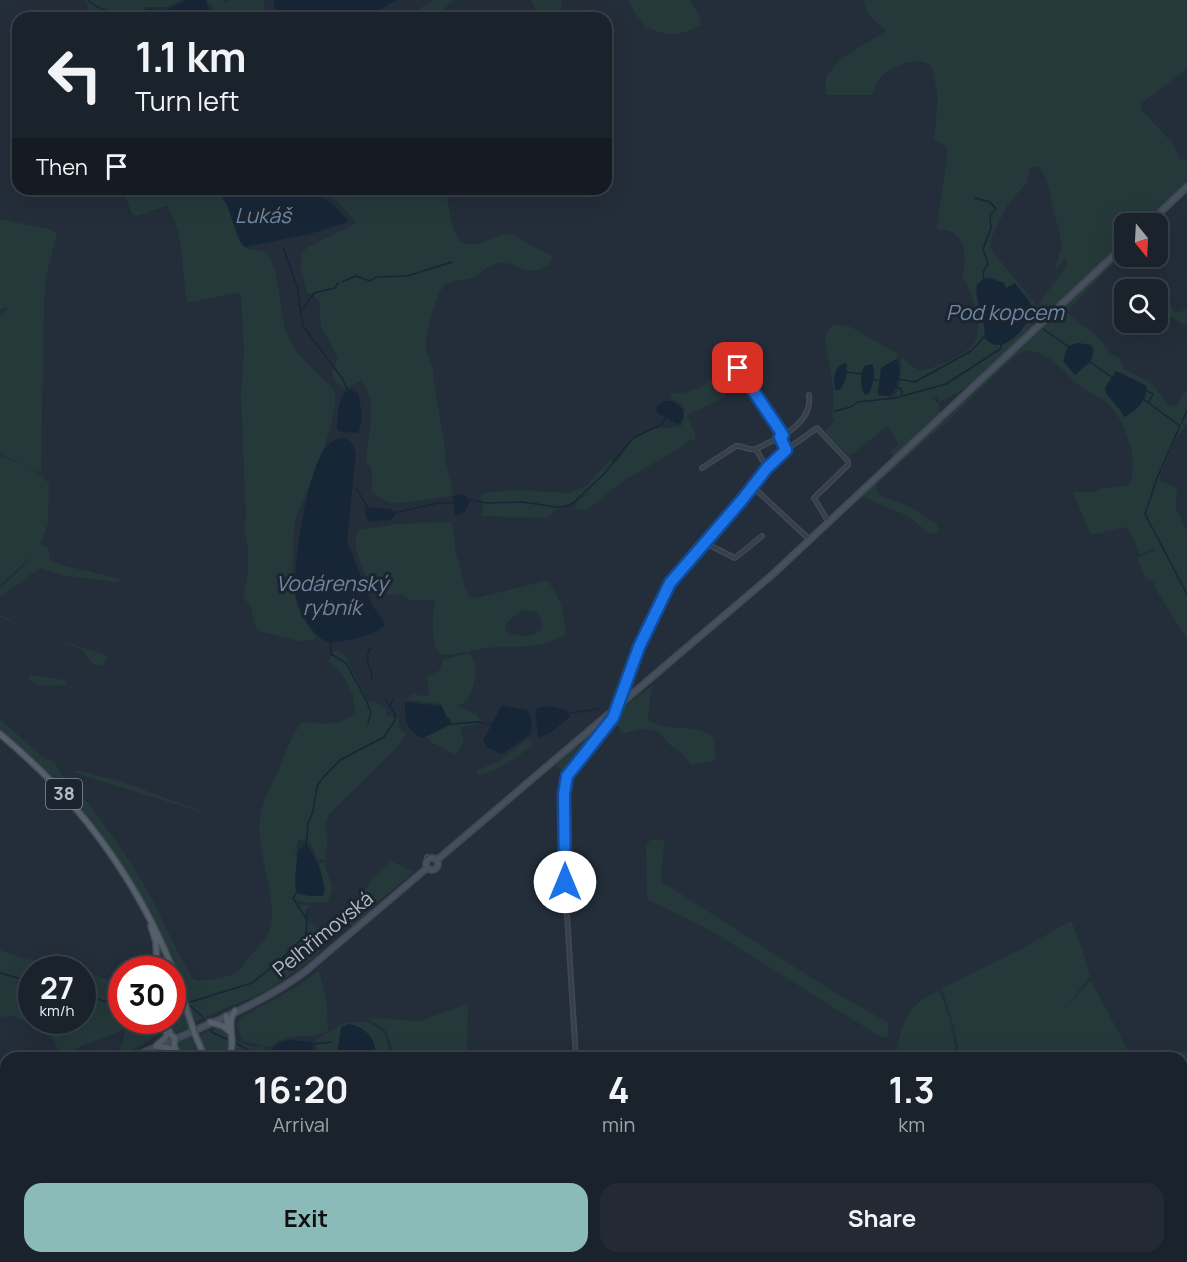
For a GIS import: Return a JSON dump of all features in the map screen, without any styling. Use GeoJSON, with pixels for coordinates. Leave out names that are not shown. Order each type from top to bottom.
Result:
{"type":"FeatureCollection","features":[{"type":"Feature","properties":{"kind":"main road"},"geometry":{"type":"LineString","coordinates":[[1160,213],[1187,187]]}},
{"type":"Feature","properties":{"kind":"main road"},"geometry":{"type":"LineString","coordinates":[[437,860],[427,858],[427,868],[432,870],[437,868],[437,860],[750,595],[1114,255]]}},
{"type":"Feature","properties":{"kind":"main road","name":"38"},"geometry":{"type":"LineString","coordinates":[[0,734],[42,771],[67,797],[95,830],[124,871],[153,922],[179,985],[199,1052]]}},
{"type":"Feature","properties":{"kind":"main road","name":"Pelhřimovská"},"geometry":{"type":"LineString","coordinates":[[235,1011],[262,999],[300,976],[427,868]]}},
{"type":"Feature","properties":{"kind":"main road"},"geometry":{"type":"LineString","coordinates":[[124,871],[153,931],[156,956]]}},
{"type":"Feature","properties":{"kind":"main road"},"geometry":{"type":"LineString","coordinates":[[232,1044],[226,1022],[235,1011]]}},
{"type":"Feature","properties":{"kind":"main road"},"geometry":{"type":"LineString","coordinates":[[144,1052],[210,1022],[228,1018]]}},
{"type":"Feature","properties":{"kind":"main road"},"geometry":{"type":"LineString","coordinates":[[228,1018],[232,1044],[230,1052]]}},
{"type":"Feature","properties":{"kind":"main road"},"geometry":{"type":"LineString","coordinates":[[210,1022],[230,1031]]}},
{"type":"Feature","properties":{"kind":"main road"},"geometry":{"type":"LineString","coordinates":[[156,1046],[167,1034]]}},
{"type":"Feature","properties":{"kind":"main road"},"geometry":{"type":"LineString","coordinates":[[171,1034],[175,1038]]}},
{"type":"Feature","properties":{"kind":"main road"},"geometry":{"type":"LineString","coordinates":[[175,1038],[174,1045],[177,1052]]}},
{"type":"Feature","properties":{"kind":"main road"},"geometry":{"type":"LineString","coordinates":[[198,1044],[202,1052]]}},
{"type":"Feature","properties":{"kind":"main road"},"geometry":{"type":"LineString","coordinates":[[156,1046],[171,1049],[174,1052]]}},
{"type":"Feature","properties":{"kind":"street"},"geometry":{"type":"LineString","coordinates":[[738,368],[781,436],[786,450]]}},
{"type":"Feature","properties":{"kind":"street"},"geometry":{"type":"LineString","coordinates":[[702,468],[736,446],[741,445],[749,450],[756,449],[793,429],[804,417],[810,404],[809,395]]}},
{"type":"Feature","properties":{"kind":"street"},"geometry":{"type":"LineString","coordinates":[[576,1052],[565,882],[564,785],[567,776],[613,718],[639,647],[670,583],[767,468],[786,450],[817,428],[848,461],[848,465],[814,498],[829,523]]}},
{"type":"Feature","properties":{"kind":"street"},"geometry":{"type":"LineString","coordinates":[[756,449],[767,468]]}},
{"type":"Feature","properties":{"kind":"street"},"geometry":{"type":"LineString","coordinates":[[753,486],[782,516],[810,540]]}},
{"type":"Feature","properties":{"kind":"street"},"geometry":{"type":"LineString","coordinates":[[705,543],[735,558],[762,536]]}},
{"type":"Feature","properties":{"kind":"green space"},"geometry":{"type":"Polygon","coordinates":[[[84,0],[180,0],[168,7],[145,7],[143,12],[87,12],[88,7],[84,0]]]}},
{"type":"Feature","properties":{"kind":"green space"},"geometry":{"type":"Polygon","coordinates":[[[206,0],[225,0],[222,4],[231,0],[263,0],[266,12],[213,12],[214,9],[206,0]]]}},
{"type":"Feature","properties":{"kind":"green space"},"geometry":{"type":"Polygon","coordinates":[[[434,0],[454,0],[444,9],[447,12],[413,12],[434,0]]]}},
{"type":"Feature","properties":{"kind":"green space"},"geometry":{"type":"Polygon","coordinates":[[[531,0],[562,0],[559,12],[537,12],[531,0]]]}},
{"type":"Feature","properties":{"kind":"green space"},"geometry":{"type":"Polygon","coordinates":[[[627,0],[689,0],[698,13],[701,24],[688,31],[675,34],[662,33],[648,27],[646,29],[627,0]]]}},
{"type":"Feature","properties":{"kind":"green space"},"geometry":{"type":"Polygon","coordinates":[[[863,0],[1187,0],[1187,69],[1142,103],[1140,108],[1175,146],[1179,158],[1187,159],[1187,184],[1156,213],[1114,213],[1114,252],[968,386],[942,401],[939,401],[937,397],[931,398],[939,404],[940,412],[894,457],[891,452],[899,444],[887,426],[850,456],[825,432],[834,420],[832,418],[833,385],[826,349],[827,332],[836,324],[851,327],[898,354],[896,359],[881,368],[877,391],[879,395],[888,396],[888,399],[893,398],[898,389],[901,357],[920,370],[939,365],[973,345],[979,323],[975,305],[966,281],[962,277],[965,253],[961,241],[952,232],[937,227],[948,150],[946,146],[934,140],[938,98],[932,67],[927,63],[915,62],[894,67],[882,76],[872,95],[826,95],[826,76],[842,58],[886,31],[868,14],[863,0]],[[1036,166],[1030,168],[1026,184],[1008,204],[992,236],[991,247],[1037,306],[1068,264],[1065,259],[1054,271],[1062,247],[1046,178],[1036,166]],[[984,279],[980,281],[976,293],[986,340],[1002,344],[1018,333],[1028,321],[1031,309],[1027,297],[1015,283],[1007,289],[1002,282],[984,279]]]}},
{"type":"Feature","properties":{"kind":"green space"},"geometry":{"type":"Polygon","coordinates":[[[125,195],[220,195],[227,204],[236,234],[244,247],[265,252],[271,259],[286,331],[294,348],[333,389],[335,405],[329,432],[297,515],[294,533],[293,587],[302,617],[316,637],[315,640],[298,641],[259,631],[255,626],[251,608],[243,596],[248,575],[248,547],[244,530],[246,517],[241,395],[244,351],[241,295],[238,292],[188,303],[180,240],[167,206],[137,216],[132,214],[125,195]]]}},
{"type":"Feature","properties":{"kind":"green space"},"geometry":{"type":"Polygon","coordinates":[[[328,195],[446,195],[454,230],[461,241],[467,244],[480,243],[508,234],[518,237],[553,257],[549,265],[533,271],[510,264],[494,264],[474,277],[447,284],[438,297],[429,325],[426,347],[433,370],[445,458],[453,494],[451,496],[390,503],[372,492],[372,469],[366,461],[371,419],[370,399],[361,381],[344,389],[335,381],[332,373],[338,357],[321,327],[319,300],[307,292],[301,268],[302,252],[308,247],[355,224],[355,221],[337,201],[328,195]]]}},
{"type":"Feature","properties":{"kind":"green space"},"geometry":{"type":"Polygon","coordinates":[[[0,219],[57,233],[46,276],[44,300],[41,473],[0,454],[0,316],[8,309],[0,310],[0,219]]]}},
{"type":"Feature","properties":{"kind":"green space"},"geometry":{"type":"Polygon","coordinates":[[[1114,258],[1114,263],[1067,312],[1091,331],[1111,354],[1119,358],[1124,369],[1150,382],[1170,406],[1176,406],[1187,389],[1187,423],[1174,442],[1159,479],[1177,488],[1176,509],[1187,530],[1187,639],[1155,588],[1154,582],[1146,579],[1137,558],[1155,550],[1153,548],[1140,555],[1129,530],[1124,527],[1091,535],[1073,492],[1094,492],[1102,488],[1127,486],[1131,479],[1133,458],[1122,424],[1108,404],[1077,384],[1049,358],[1041,354],[1032,351],[1015,356],[951,418],[877,484],[876,490],[879,494],[906,505],[936,522],[939,532],[932,534],[896,510],[875,503],[866,497],[863,498],[862,494],[1114,258]],[[1078,343],[1068,346],[1064,356],[1074,375],[1088,346],[1078,343]],[[1116,371],[1112,380],[1107,383],[1105,393],[1120,407],[1123,416],[1139,406],[1147,391],[1145,385],[1116,371]]]}},
{"type":"Feature","properties":{"kind":"green space"},"geometry":{"type":"Polygon","coordinates":[[[1168,299],[1173,310],[1177,312],[1187,310],[1187,327],[1168,315],[1168,299]]]}},
{"type":"Feature","properties":{"kind":"green space"},"geometry":{"type":"Polygon","coordinates":[[[718,374],[726,387],[725,397],[687,415],[696,436],[694,440],[688,441],[623,481],[586,510],[575,509],[577,502],[592,490],[557,509],[547,518],[483,516],[480,495],[485,493],[515,490],[569,493],[587,485],[611,459],[616,463],[625,449],[640,434],[682,425],[685,409],[680,403],[671,399],[671,395],[699,388],[718,374]]]}},
{"type":"Feature","properties":{"kind":"green space"},"geometry":{"type":"Polygon","coordinates":[[[0,456],[33,470],[49,484],[48,524],[40,544],[48,547],[50,560],[120,579],[117,582],[66,576],[40,568],[0,597],[0,587],[14,576],[35,553],[0,585],[0,456]]]}},
{"type":"Feature","properties":{"kind":"green space"},"geometry":{"type":"Polygon","coordinates":[[[452,523],[456,553],[466,591],[470,597],[477,598],[544,581],[549,582],[561,603],[566,633],[555,640],[536,645],[440,654],[433,630],[435,600],[409,600],[404,595],[380,594],[374,590],[357,553],[358,530],[399,524],[452,523]],[[522,610],[505,624],[506,631],[519,636],[534,635],[542,627],[542,620],[537,612],[522,610]]]}},
{"type":"Feature","properties":{"kind":"green space"},"geometry":{"type":"Polygon","coordinates":[[[0,615],[31,629],[0,617],[0,615]]]}},
{"type":"Feature","properties":{"kind":"green space"},"geometry":{"type":"Polygon","coordinates":[[[47,636],[105,655],[107,656],[106,662],[100,666],[94,664],[83,650],[47,636]]]}},
{"type":"Feature","properties":{"kind":"green space"},"geometry":{"type":"Polygon","coordinates":[[[339,651],[344,655],[368,701],[382,705],[387,709],[386,715],[399,719],[398,727],[406,735],[394,750],[329,814],[325,825],[328,836],[325,859],[317,859],[308,839],[298,840],[295,855],[297,856],[296,893],[325,892],[319,864],[324,862],[332,887],[328,902],[308,903],[295,900],[301,905],[310,905],[306,919],[329,936],[316,956],[269,990],[196,1021],[186,993],[186,966],[193,979],[216,979],[233,975],[268,934],[272,909],[261,847],[260,817],[294,734],[302,722],[337,722],[350,717],[355,712],[348,684],[339,671],[328,662],[334,652],[339,651]]]}},
{"type":"Feature","properties":{"kind":"green space"},"geometry":{"type":"Polygon","coordinates":[[[469,653],[475,671],[473,686],[468,699],[456,705],[476,714],[482,723],[462,727],[461,732],[464,739],[458,752],[454,754],[426,737],[450,725],[441,704],[407,700],[412,694],[424,696],[429,694],[427,677],[440,670],[443,660],[469,653]]]}},
{"type":"Feature","properties":{"kind":"green space"},"geometry":{"type":"Polygon","coordinates":[[[31,675],[64,680],[66,685],[40,685],[28,677],[31,675]]]}},
{"type":"Feature","properties":{"kind":"green space"},"geometry":{"type":"Polygon","coordinates":[[[654,685],[651,690],[648,720],[664,726],[698,730],[714,738],[715,758],[712,761],[691,765],[683,754],[671,746],[658,731],[641,729],[622,734],[618,726],[608,726],[618,710],[654,685]]]}},
{"type":"Feature","properties":{"kind":"green space"},"geometry":{"type":"Polygon","coordinates":[[[612,715],[566,772],[556,767],[557,764],[612,715]]]}},
{"type":"Feature","properties":{"kind":"green space"},"geometry":{"type":"Polygon","coordinates":[[[0,719],[45,759],[55,761],[65,779],[89,804],[139,876],[180,956],[171,956],[127,873],[90,822],[47,775],[0,732],[0,719]]]}},
{"type":"Feature","properties":{"kind":"green space"},"geometry":{"type":"Polygon","coordinates":[[[532,740],[532,745],[500,767],[479,775],[475,771],[498,762],[524,742],[532,740]]]}},
{"type":"Feature","properties":{"kind":"green space"},"geometry":{"type":"Polygon","coordinates":[[[72,771],[81,771],[125,783],[220,818],[78,774],[72,771]]]}},
{"type":"Feature","properties":{"kind":"green space"},"geometry":{"type":"Polygon","coordinates":[[[651,838],[662,840],[665,844],[661,868],[662,882],[840,996],[887,1022],[889,1030],[887,1037],[881,1037],[710,930],[647,899],[646,847],[651,838]]]}},
{"type":"Feature","properties":{"kind":"green space"},"geometry":{"type":"Polygon","coordinates":[[[391,861],[414,872],[353,926],[343,918],[372,880],[391,861]]]}},
{"type":"Feature","properties":{"kind":"green space"},"geometry":{"type":"Polygon","coordinates":[[[1071,921],[1090,976],[1063,1011],[1091,981],[1128,1052],[959,1052],[942,988],[1021,949],[1071,921]]]}},
{"type":"Feature","properties":{"kind":"green space"},"geometry":{"type":"Polygon","coordinates":[[[0,950],[18,956],[18,1019],[15,1016],[0,1017],[0,950]]]}},
{"type":"Feature","properties":{"kind":"green space"},"geometry":{"type":"Polygon","coordinates":[[[319,970],[327,1005],[328,1031],[316,1035],[287,1038],[271,1046],[243,1041],[237,1025],[240,1018],[298,986],[319,970]]]}},
{"type":"Feature","properties":{"kind":"green space"},"geometry":{"type":"Polygon","coordinates":[[[96,975],[108,980],[108,1034],[113,1034],[66,1052],[60,1052],[49,1034],[96,1034],[96,975]]]}},
{"type":"Feature","properties":{"kind":"green space"},"geometry":{"type":"Polygon","coordinates":[[[939,991],[949,1016],[956,1052],[897,1052],[907,1017],[919,1003],[939,991]]]}},
{"type":"Feature","properties":{"kind":"green space"},"geometry":{"type":"Polygon","coordinates":[[[468,1004],[467,1052],[393,1052],[386,1031],[366,1018],[420,1021],[468,1004]]]}},
{"type":"Feature","properties":{"kind":"green space"},"geometry":{"type":"Polygon","coordinates":[[[186,1014],[190,1027],[186,1029],[186,1014]]]}},
{"type":"Feature","properties":{"kind":"green space"},"geometry":{"type":"Polygon","coordinates":[[[367,1022],[379,1028],[385,1035],[389,1052],[375,1052],[369,1035],[361,1028],[349,1024],[338,1043],[337,1052],[319,1052],[315,1040],[343,1023],[367,1022]]]}},
{"type":"Feature","properties":{"kind":"green space"},"geometry":{"type":"Polygon","coordinates":[[[219,1027],[228,1034],[227,1052],[204,1052],[199,1036],[219,1027]]]}},
{"type":"Feature","properties":{"kind":"green space"},"geometry":{"type":"Polygon","coordinates":[[[125,1034],[160,1034],[129,1052],[119,1052],[125,1034]]]}},
{"type":"Feature","properties":{"kind":"green space"},"geometry":{"type":"Polygon","coordinates":[[[192,1035],[196,1052],[179,1052],[176,1045],[178,1041],[192,1035]]]}},
{"type":"Feature","properties":{"kind":"green space"},"geometry":{"type":"Polygon","coordinates":[[[237,1041],[252,1047],[264,1046],[267,1052],[233,1052],[237,1041]]]}},
{"type":"Feature","properties":{"kind":"water"},"geometry":{"type":"Polygon","coordinates":[[[186,0],[205,0],[210,12],[163,12],[186,0]]]}},
{"type":"Feature","properties":{"kind":"water"},"geometry":{"type":"Polygon","coordinates":[[[273,0],[396,0],[377,12],[276,12],[273,0]]]}},
{"type":"Feature","properties":{"kind":"water","name":"Lukáš"},"geometry":{"type":"Polygon","coordinates":[[[220,195],[320,195],[347,221],[313,233],[245,247],[240,241],[227,205],[220,195]]]}},
{"type":"Feature","properties":{"kind":"water","name":"Pod kopcem"},"geometry":{"type":"Polygon","coordinates":[[[990,278],[1004,283],[1006,288],[1015,283],[1031,306],[1029,318],[1015,337],[1009,342],[997,345],[985,338],[976,289],[977,284],[990,278]]]}},
{"type":"Feature","properties":{"kind":"water"},"geometry":{"type":"Polygon","coordinates":[[[1078,343],[1091,345],[1094,351],[1090,362],[1075,375],[1063,361],[1068,346],[1078,343]]]}},
{"type":"Feature","properties":{"kind":"water"},"geometry":{"type":"Polygon","coordinates":[[[897,359],[899,376],[893,393],[888,396],[878,395],[881,368],[897,359]]]}},
{"type":"Feature","properties":{"kind":"water"},"geometry":{"type":"Polygon","coordinates":[[[846,363],[845,381],[839,390],[835,390],[836,370],[846,363]]]}},
{"type":"Feature","properties":{"kind":"water"},"geometry":{"type":"Polygon","coordinates":[[[872,364],[874,378],[869,393],[866,395],[862,387],[862,373],[864,366],[872,364]]]}},
{"type":"Feature","properties":{"kind":"water"},"geometry":{"type":"Polygon","coordinates":[[[1116,371],[1147,386],[1140,405],[1124,417],[1105,388],[1116,371]]]}},
{"type":"Feature","properties":{"kind":"water"},"geometry":{"type":"Polygon","coordinates":[[[351,389],[358,393],[360,403],[361,418],[358,433],[342,432],[337,429],[341,400],[346,391],[351,389]]]}},
{"type":"Feature","properties":{"kind":"water"},"geometry":{"type":"Polygon","coordinates":[[[664,401],[672,401],[682,408],[684,416],[680,423],[677,424],[657,413],[656,408],[664,401]]]}},
{"type":"Feature","properties":{"kind":"water","name":"Vodárenský rybník"},"geometry":{"type":"Polygon","coordinates":[[[340,438],[346,438],[352,443],[356,453],[347,541],[372,605],[385,624],[368,635],[330,643],[318,636],[304,617],[296,596],[295,583],[298,543],[313,476],[325,448],[340,438]]]}},
{"type":"Feature","properties":{"kind":"water"},"geometry":{"type":"Polygon","coordinates":[[[456,494],[465,495],[470,501],[465,512],[455,516],[453,497],[456,494]]]}},
{"type":"Feature","properties":{"kind":"water"},"geometry":{"type":"Polygon","coordinates":[[[366,507],[391,509],[395,515],[390,520],[368,522],[366,507]]]}},
{"type":"Feature","properties":{"kind":"water"},"geometry":{"type":"Polygon","coordinates":[[[405,702],[442,706],[451,724],[423,738],[413,732],[407,724],[405,702]]]}},
{"type":"Feature","properties":{"kind":"water"},"geometry":{"type":"Polygon","coordinates":[[[502,705],[527,710],[532,725],[530,735],[502,754],[488,748],[483,741],[502,705]]]}},
{"type":"Feature","properties":{"kind":"water"},"geometry":{"type":"Polygon","coordinates":[[[549,706],[567,710],[570,717],[550,733],[538,738],[535,711],[537,708],[549,706]]]}},
{"type":"Feature","properties":{"kind":"water"},"geometry":{"type":"Polygon","coordinates":[[[306,845],[314,855],[320,870],[324,885],[323,896],[296,893],[298,850],[306,845]]]}},
{"type":"Feature","properties":{"kind":"water"},"geometry":{"type":"Polygon","coordinates":[[[349,1024],[361,1028],[369,1035],[376,1052],[338,1052],[341,1027],[349,1024]]]}},
{"type":"Feature","properties":{"kind":"water"},"geometry":{"type":"Polygon","coordinates":[[[290,1040],[311,1042],[312,1052],[271,1052],[276,1045],[290,1040]]]}},
{"type":"Feature","properties":{"kind":"waterway"},"geometry":{"type":"LineString","coordinates":[[88,0],[102,9],[118,12]]}},
{"type":"Feature","properties":{"kind":"waterway"},"geometry":{"type":"LineString","coordinates":[[135,12],[151,9],[156,12]]}},
{"type":"Feature","properties":{"kind":"waterway"},"geometry":{"type":"LineString","coordinates":[[975,198],[990,202],[996,209],[990,215],[991,228],[983,249],[988,264],[983,272],[984,279]]}},
{"type":"Feature","properties":{"kind":"waterway"},"geometry":{"type":"LineString","coordinates":[[283,247],[297,287],[303,326],[342,378],[347,389]]}},
{"type":"Feature","properties":{"kind":"waterway"},"geometry":{"type":"LineString","coordinates":[[342,282],[356,276],[370,281],[376,277],[407,276],[452,262]]}},
{"type":"Feature","properties":{"kind":"waterway"},"geometry":{"type":"LineString","coordinates":[[300,313],[314,293],[335,288],[338,283]]}},
{"type":"Feature","properties":{"kind":"waterway"},"geometry":{"type":"LineString","coordinates":[[1028,320],[1036,324]]}},
{"type":"Feature","properties":{"kind":"waterway"},"geometry":{"type":"LineString","coordinates":[[1043,329],[1069,347]]}},
{"type":"Feature","properties":{"kind":"waterway"},"geometry":{"type":"LineString","coordinates":[[898,379],[915,382],[971,351],[984,337]]}},
{"type":"Feature","properties":{"kind":"waterway"},"geometry":{"type":"LineString","coordinates":[[835,411],[851,407],[858,402],[895,398],[946,384],[1000,349],[1002,344]]}},
{"type":"Feature","properties":{"kind":"waterway"},"geometry":{"type":"LineString","coordinates":[[1090,362],[1113,378]]}},
{"type":"Feature","properties":{"kind":"waterway"},"geometry":{"type":"LineString","coordinates":[[846,372],[862,374]]}},
{"type":"Feature","properties":{"kind":"waterway"},"geometry":{"type":"LineString","coordinates":[[871,380],[882,380]]}},
{"type":"Feature","properties":{"kind":"waterway"},"geometry":{"type":"LineString","coordinates":[[896,387],[901,389],[902,394]]}},
{"type":"Feature","properties":{"kind":"waterway"},"geometry":{"type":"LineString","coordinates":[[1147,391],[1153,394],[1149,402]]}},
{"type":"Feature","properties":{"kind":"waterway"},"geometry":{"type":"LineString","coordinates":[[1142,398],[1180,426],[1157,478],[1145,514],[1187,594]]}},
{"type":"Feature","properties":{"kind":"waterway"},"geometry":{"type":"LineString","coordinates":[[1181,424],[1187,411]]}},
{"type":"Feature","properties":{"kind":"waterway"},"geometry":{"type":"LineString","coordinates":[[469,499],[486,503],[523,502],[556,507],[572,504],[604,474],[633,438],[662,424],[665,418]]}},
{"type":"Feature","properties":{"kind":"waterway"},"geometry":{"type":"LineString","coordinates":[[356,488],[368,508]]}},
{"type":"Feature","properties":{"kind":"waterway"},"geometry":{"type":"LineString","coordinates":[[393,513],[439,503],[453,503]]}},
{"type":"Feature","properties":{"kind":"waterway"},"geometry":{"type":"LineString","coordinates":[[331,641],[331,654],[346,663],[366,700],[371,712],[368,723]]}},
{"type":"Feature","properties":{"kind":"waterway"},"geometry":{"type":"LineString","coordinates":[[371,648],[368,652],[368,660],[372,681]]}},
{"type":"Feature","properties":{"kind":"waterway"},"geometry":{"type":"LineString","coordinates":[[306,846],[308,824],[313,811],[317,786],[321,780],[340,760],[384,737],[395,720],[395,714],[385,699]]}},
{"type":"Feature","properties":{"kind":"waterway"},"geometry":{"type":"LineString","coordinates":[[390,706],[393,699]]}},
{"type":"Feature","properties":{"kind":"waterway"},"geometry":{"type":"LineString","coordinates":[[570,713],[598,709]]}},
{"type":"Feature","properties":{"kind":"waterway"},"geometry":{"type":"LineString","coordinates":[[451,724],[478,722],[491,725]]}},
{"type":"Feature","properties":{"kind":"waterway"},"geometry":{"type":"LineString","coordinates":[[187,1003],[252,983],[306,935],[307,920],[293,898],[297,892]]}},
{"type":"Feature","properties":{"kind":"waterway"},"geometry":{"type":"LineString","coordinates":[[306,917],[308,909]]}},
{"type":"Feature","properties":{"kind":"waterway"},"geometry":{"type":"LineString","coordinates":[[0,973],[18,978]]}},
{"type":"Feature","properties":{"kind":"waterway"},"geometry":{"type":"LineString","coordinates":[[96,999],[108,1002]]}},
{"type":"Feature","properties":{"kind":"waterway"},"geometry":{"type":"LineString","coordinates":[[188,1004],[203,1017]]}},
{"type":"Feature","properties":{"kind":"waterway"},"geometry":{"type":"LineString","coordinates":[[211,1030],[231,1041]]}},
{"type":"Feature","properties":{"kind":"waterway"},"geometry":{"type":"LineString","coordinates":[[313,1044],[332,1042]]}},
{"type":"Feature","properties":{"kind":"waterway"},"geometry":{"type":"LineString","coordinates":[[235,1043],[252,1052]]}},
{"type":"Feature","properties":{"kind":"route"},"geometry":{"type":"LineString","coordinates":[[565,882],[564,785],[567,776],[613,718],[639,647],[670,583],[767,468],[786,450],[780,437],[783,435],[738,368]]}}]}
